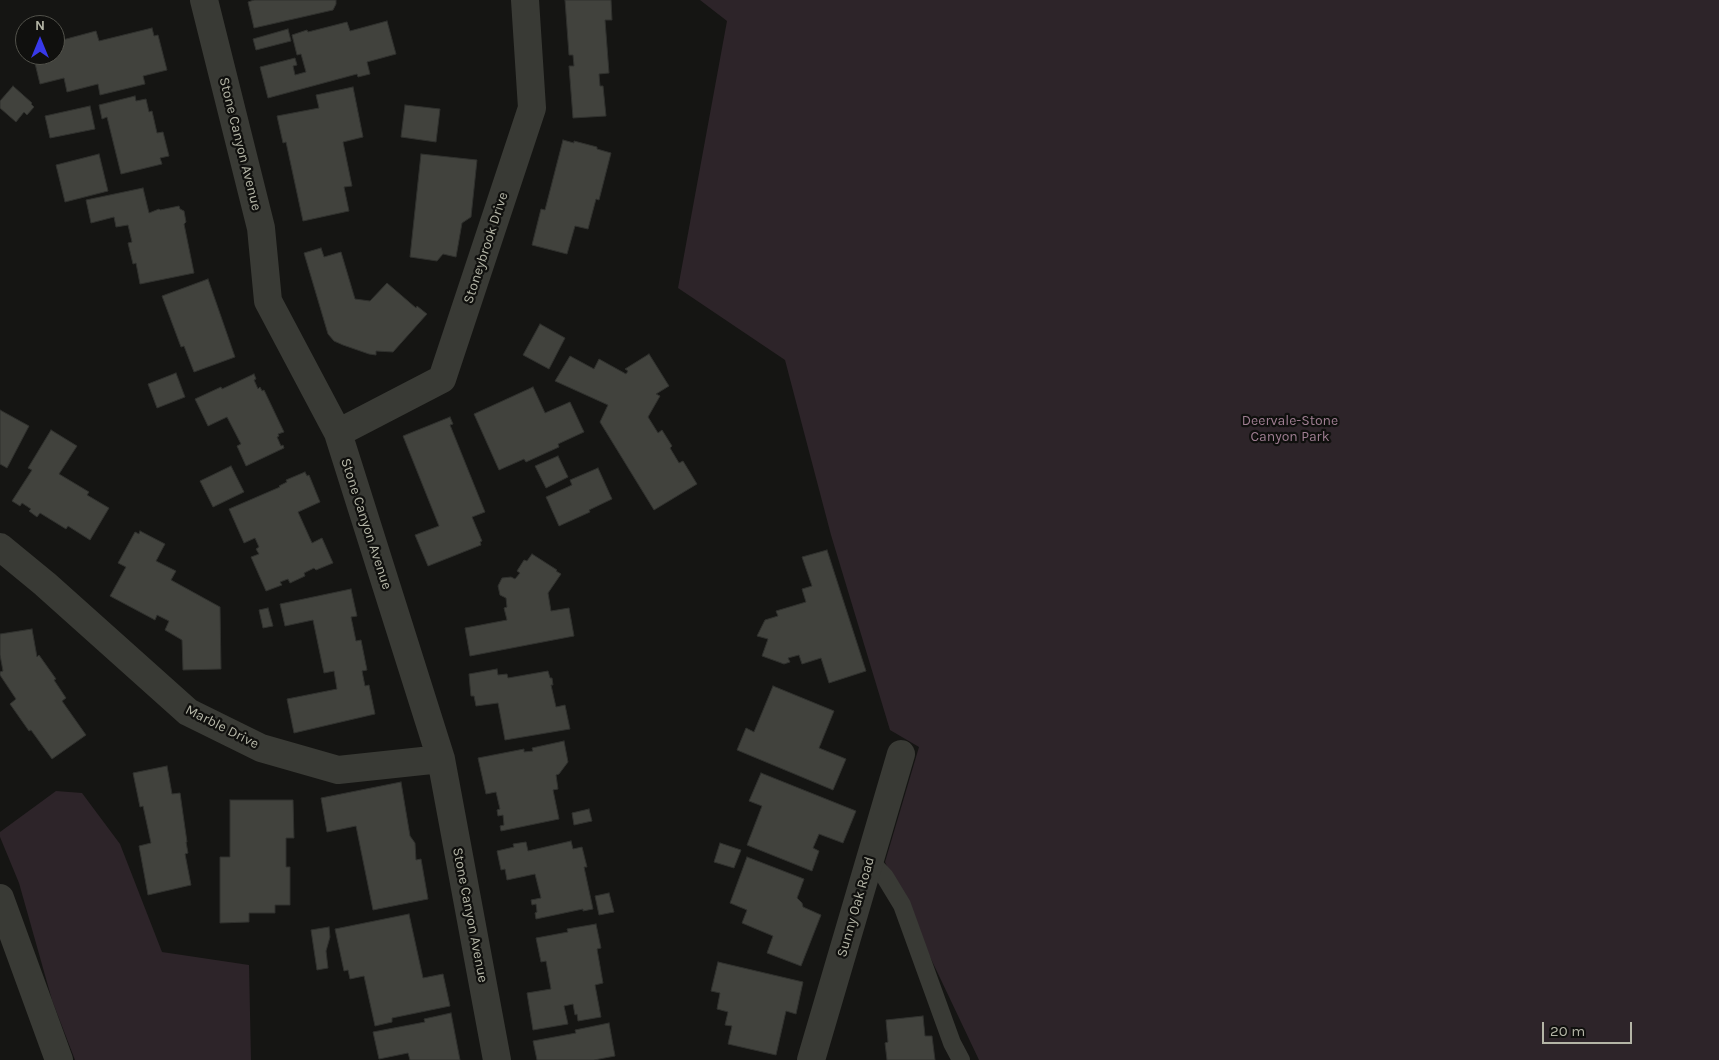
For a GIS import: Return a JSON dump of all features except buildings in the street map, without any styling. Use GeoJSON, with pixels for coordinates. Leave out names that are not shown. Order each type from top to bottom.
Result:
{"type":"FeatureCollection","features":[{"type":"Feature","properties":{"kind":"street","name":"Stone Canyon Avenue"},"geometry":{"type":"LineString","coordinates":[[204,0],[261,228],[268,301],[338,433],[441,759],[497,1060]]}},
{"type":"Feature","properties":{"kind":"street","name":"Stoneybrook Drive"},"geometry":{"type":"LineString","coordinates":[[338,433],[442,379],[532,108],[525,0]]}},
{"type":"Feature","properties":{"kind":"street","name":"Marble Drive"},"geometry":{"type":"LineString","coordinates":[[0,547],[45,584],[188,712],[261,748],[338,770],[441,759]]}},
{"type":"Feature","properties":{"kind":"street","name":"Sunny Oak Road"},"geometry":{"type":"LineString","coordinates":[[811,1060],[901,754]]}},
{"type":"Feature","properties":{"kind":"street"},"geometry":{"type":"LineString","coordinates":[[0,898],[59,1060]]}},
{"type":"Feature","properties":{"kind":"lane"},"geometry":{"type":"LineString","coordinates":[[870,861],[885,877],[902,905],[952,1043],[961,1060]]}},
{"type":"Feature","properties":{"kind":"green space","name":"Deervale-Stone Canyon Park"},"geometry":{"type":"Polygon","coordinates":[[[700,0],[1719,0],[1719,1060],[979,1060],[885,862],[919,747],[890,730],[831,535],[785,360],[678,288],[727,21],[700,0]]]}},
{"type":"Feature","properties":{"kind":"green space"},"geometry":{"type":"Polygon","coordinates":[[[56,791],[82,793],[120,844],[162,952],[249,965],[251,1060],[75,1060],[52,1000],[19,883],[0,837],[0,832],[56,791]]]}}]}
